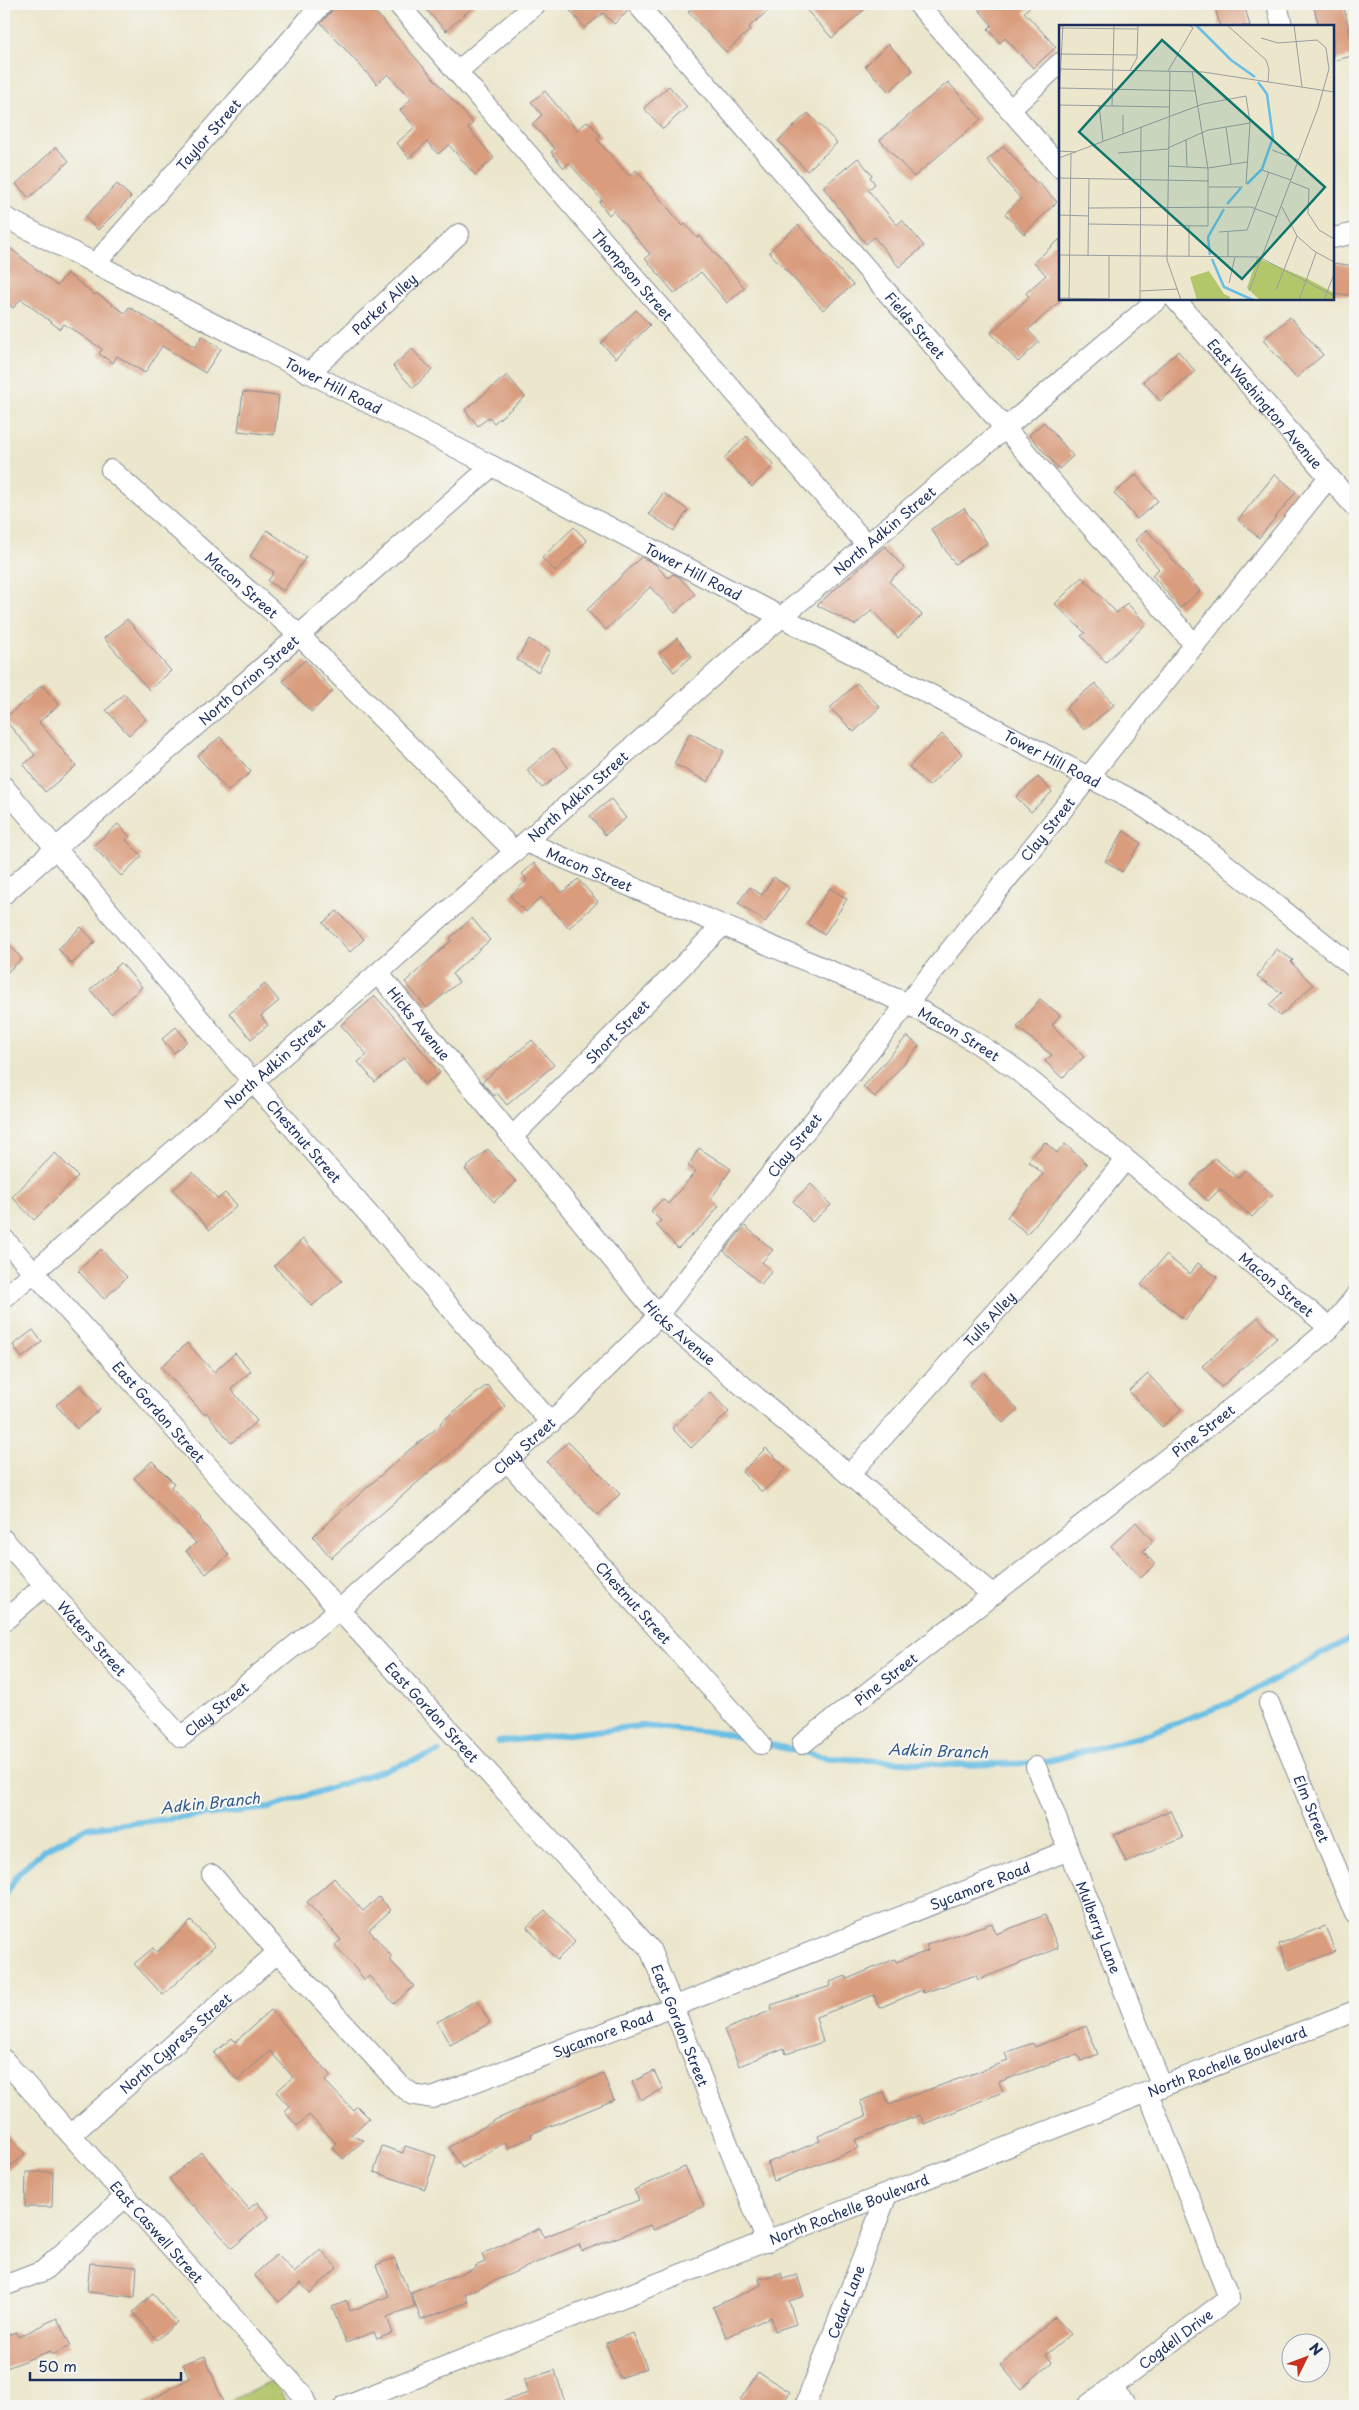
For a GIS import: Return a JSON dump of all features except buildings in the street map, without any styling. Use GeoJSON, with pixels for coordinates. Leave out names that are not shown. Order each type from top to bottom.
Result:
{"type":"FeatureCollection","features":[{"type":"Feature","properties":{"kind":"street","name":"Taylor Street"},"geometry":{"type":"LineString","coordinates":[[96,264],[322,4]]}},
{"type":"Feature","properties":{"kind":"street","name":"Thompson Street"},"geometry":{"type":"LineString","coordinates":[[398,4],[867,545]]}},
{"type":"Feature","properties":{"kind":"street"},"geometry":{"type":"LineString","coordinates":[[457,72],[536,4]]}},
{"type":"Feature","properties":{"kind":"street","name":"Fields Street"},"geometry":{"type":"LineString","coordinates":[[637,4],[813,205],[1004,430],[1195,645]]}},
{"type":"Feature","properties":{"kind":"street"},"geometry":{"type":"LineString","coordinates":[[918,4],[1059,166]]}},
{"type":"Feature","properties":{"kind":"street"},"geometry":{"type":"LineString","coordinates":[[1277,4],[1282,25]]}},
{"type":"Feature","properties":{"kind":"street"},"geometry":{"type":"LineString","coordinates":[[1010,110],[1059,64]]}},
{"type":"Feature","properties":{"kind":"street","name":"Tower Hill Road"},"geometry":{"type":"LineString","coordinates":[[4,217],[492,466],[1138,803],[1203,846],[1355,968]]}},
{"type":"Feature","properties":{"kind":"street"},"geometry":{"type":"LineString","coordinates":[[1334,238],[1355,233]]}},
{"type":"Feature","properties":{"kind":"street","name":"Parker Alley"},"geometry":{"type":"LineString","coordinates":[[309,372],[459,234]]}},
{"type":"Feature","properties":{"kind":"street","name":"North Adkin Street"},"geometry":{"type":"LineString","coordinates":[[4,1298],[378,973],[782,616],[1157,300]]}},
{"type":"Feature","properties":{"kind":"street","name":"East Washington Avenue"},"geometry":{"type":"LineString","coordinates":[[1176,300],[1355,507]]}},
{"type":"Feature","properties":{"kind":"street","name":"North Orion Street"},"geometry":{"type":"LineString","coordinates":[[4,894],[298,634],[492,466]]}},
{"type":"Feature","properties":{"kind":"street","name":"Macon Street"},"geometry":{"type":"LineString","coordinates":[[111,470],[298,634],[520,847],[722,926],[908,1004],[993,1052],[1330,1328]]}},
{"type":"Feature","properties":{"kind":"street","name":"Clay Street"},"geometry":{"type":"LineString","coordinates":[[181,1737],[339,1610],[507,1462],[551,1422],[658,1315],[1329,476]]}},
{"type":"Feature","properties":{"kind":"street","name":"Chestnut Street"},"geometry":{"type":"LineString","coordinates":[[4,787],[253,1082],[551,1422]]}},
{"type":"Feature","properties":{"kind":"street","name":"Short Street"},"geometry":{"type":"LineString","coordinates":[[512,1137],[722,926]]}},
{"type":"Feature","properties":{"kind":"street","name":"Hicks Avenue"},"geometry":{"type":"LineString","coordinates":[[378,973],[658,1315],[992,1595]]}},
{"type":"Feature","properties":{"kind":"street","name":"Tulls Alley"},"geometry":{"type":"LineString","coordinates":[[849,1475],[1066,1233],[1125,1160]]}},
{"type":"Feature","properties":{"kind":"street","name":"East Gordon Street"},"geometry":{"type":"LineString","coordinates":[[4,1239],[339,1610],[650,1949],[767,2242]]}},
{"type":"Feature","properties":{"kind":"street","name":"Pine Street"},"geometry":{"type":"LineString","coordinates":[[802,1744],[1330,1328],[1355,1297]]}},
{"type":"Feature","properties":{"kind":"street","name":"Chestnut Street"},"geometry":{"type":"LineString","coordinates":[[507,1462],[761,1744]]}},
{"type":"Feature","properties":{"kind":"street","name":"Waters Street"},"geometry":{"type":"LineString","coordinates":[[4,1540],[181,1737]]}},
{"type":"Feature","properties":{"kind":"street"},"geometry":{"type":"LineString","coordinates":[[4,1621],[44,1586]]}},
{"type":"Feature","properties":{"kind":"street","name":"Elm Street"},"geometry":{"type":"LineString","coordinates":[[1269,1703],[1355,1914]]}},
{"type":"Feature","properties":{"kind":"street","name":"Mulberry Lane"},"geometry":{"type":"LineString","coordinates":[[1036,1767],[1069,1850],[1212,2256]]}},
{"type":"Feature","properties":{"kind":"street","name":"Sycamore Road"},"geometry":{"type":"LineString","coordinates":[[212,1874],[278,1952],[402,2086],[414,2095],[432,2098],[673,2007],[1069,1850]]}},
{"type":"Feature","properties":{"kind":"street","name":"North Cypress Street"},"geometry":{"type":"LineString","coordinates":[[71,2135],[278,1952]]}},
{"type":"Feature","properties":{"kind":"street","name":"North Rochelle Boulevard"},"geometry":{"type":"LineString","coordinates":[[344,2406],[1355,2011]]}},
{"type":"Feature","properties":{"kind":"street","name":"East Caswell Street"},"geometry":{"type":"LineString","coordinates":[[4,2060],[302,2394],[307,2406]]}},
{"type":"Feature","properties":{"kind":"street","name":"Cedar Lane"},"geometry":{"type":"LineString","coordinates":[[805,2406],[887,2195]]}},
{"type":"Feature","properties":{"kind":"street"},"geometry":{"type":"LineString","coordinates":[[4,2286],[43,2272],[126,2196]]}},
{"type":"Feature","properties":{"kind":"street","name":"Cogdell Drive"},"geometry":{"type":"LineString","coordinates":[[1087,2406],[1229,2298],[1212,2256]]}},
{"type":"Feature","properties":{"kind":"street"},"geometry":{"type":"LineString","coordinates":[[1112,2388],[1127,2406]]}},
{"type":"Feature","properties":{"kind":"green space"},"geometry":{"type":"Polygon","coordinates":[[[276,2380],[287,2406],[218,2406],[276,2380]]]}},
{"type":"Feature","properties":{"kind":"waterway","name":"Adkin Branch"},"geometry":{"type":"LineString","coordinates":[[762,1743],[829,1758],[956,1765],[1041,1763],[1139,1737],[1234,1701],[1355,1636]]}},
{"type":"Feature","properties":{"kind":"waterway","name":"Adkin Branch"},"geometry":{"type":"LineString","coordinates":[[498,1742],[641,1726],[722,1733],[750,1740]]}},
{"type":"Feature","properties":{"kind":"waterway","name":"Adkin Branch"},"geometry":{"type":"LineString","coordinates":[[4,1898],[19,1873],[44,1850],[86,1828],[269,1808],[439,1752]]}}]}
